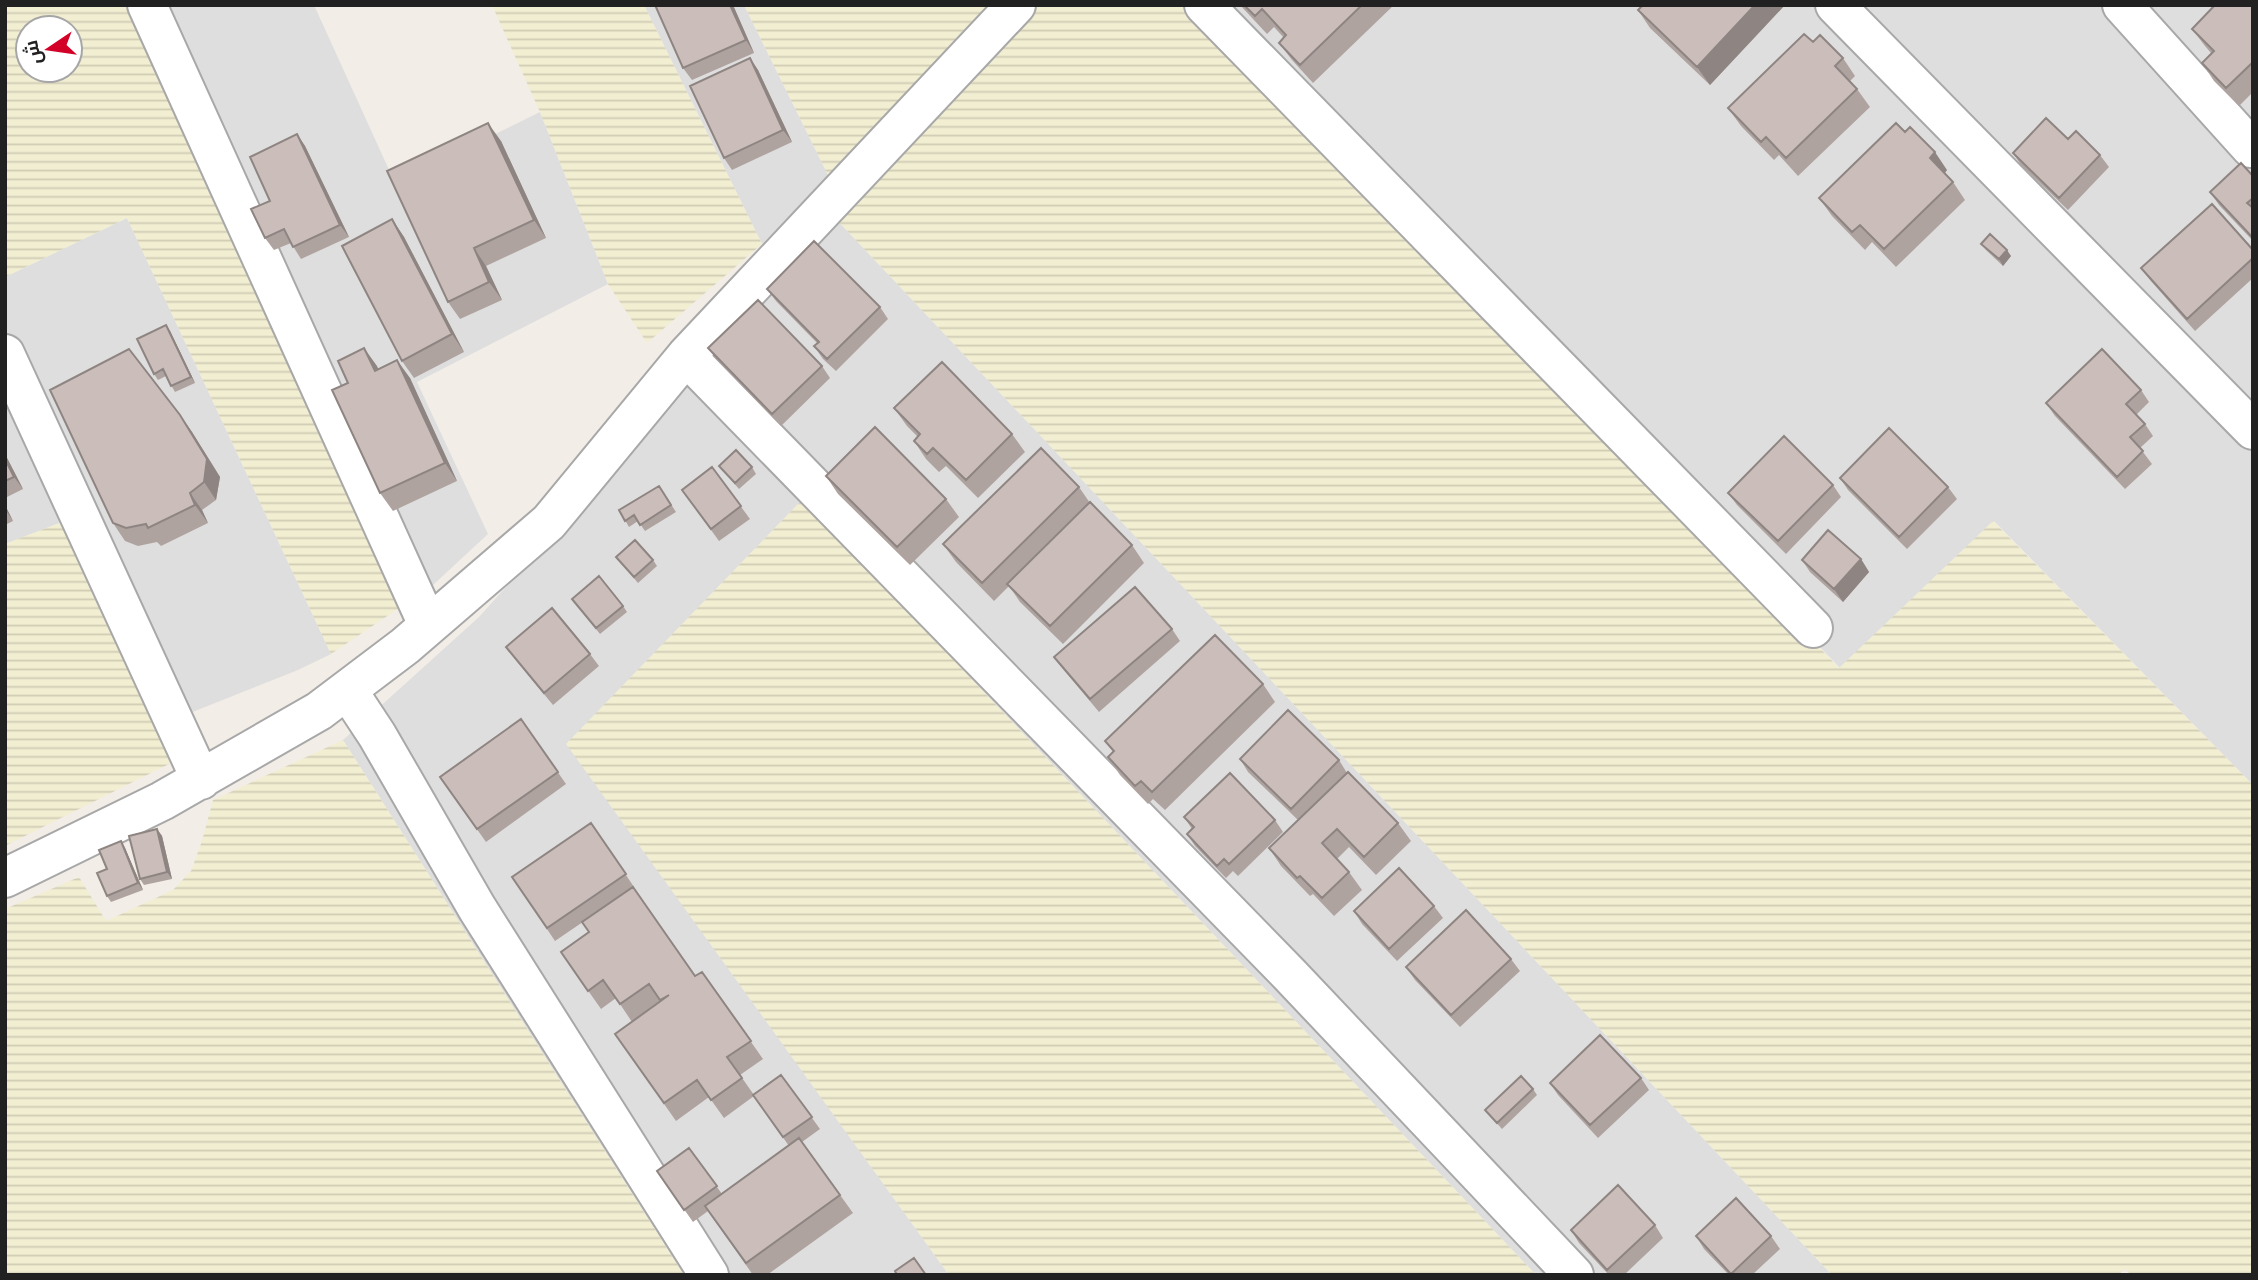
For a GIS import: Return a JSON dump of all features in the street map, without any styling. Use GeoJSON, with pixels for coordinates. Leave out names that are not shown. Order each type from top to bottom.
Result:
{"type":"FeatureCollection","features":[{"type":"Feature","properties":{"kind":"street"},"geometry":{"type":"LineString","coordinates":[[148,5],[428,625]]}},
{"type":"Feature","properties":{"kind":"street"},"geometry":{"type":"LineString","coordinates":[[5,878],[201,780],[319,711],[348,691],[549,522],[686,356],[1016,5]]}},
{"type":"Feature","properties":{"kind":"street"},"geometry":{"type":"LineString","coordinates":[[1204,5],[1813,628]]}},
{"type":"Feature","properties":{"kind":"street"},"geometry":{"type":"LineString","coordinates":[[1835,5],[2253,429]]}},
{"type":"Feature","properties":{"kind":"street"},"geometry":{"type":"LineString","coordinates":[[2122,5],[2250,148]]}},
{"type":"Feature","properties":{"kind":"street"},"geometry":{"type":"LineString","coordinates":[[5,354],[201,780]]}},
{"type":"Feature","properties":{"kind":"street"},"geometry":{"type":"LineString","coordinates":[[686,356],[1280,965],[1574,1275]]}},
{"type":"Feature","properties":{"kind":"street"},"geometry":{"type":"LineString","coordinates":[[348,691],[377,735],[477,908],[709,1275]]}},
{"type":"Feature","properties":{"kind":"shaded area"},"geometry":{"type":"Polygon","coordinates":[[[5,5],[134,5],[405,604],[331,654],[127,218],[5,277],[5,5]]]}},
{"type":"Feature","properties":{"kind":"shaded area"},"geometry":{"type":"Polygon","coordinates":[[[157,5],[314,5],[395,183],[540,112],[608,284],[417,382],[488,534],[419,598],[157,5]]]}},
{"type":"Feature","properties":{"kind":"shaded area"},"geometry":{"type":"Polygon","coordinates":[[[492,5],[644,5],[762,244],[647,343],[608,284],[540,112],[492,5]]]}},
{"type":"Feature","properties":{"kind":"shaded area"},"geometry":{"type":"Polygon","coordinates":[[[644,5],[744,5],[828,175],[762,244],[644,5]]]}},
{"type":"Feature","properties":{"kind":"shaded area"},"geometry":{"type":"Polygon","coordinates":[[[744,5],[994,5],[994,6],[828,175],[744,5]]]}},
{"type":"Feature","properties":{"kind":"shaded area"},"geometry":{"type":"Polygon","coordinates":[[[1036,5],[1207,5],[1839,668],[1993,521],[2253,785],[2253,1275],[2131,1275],[2125,1269],[2118,1275],[1832,1275],[836,219],[1036,5]]]}},
{"type":"Feature","properties":{"kind":"shaded area"},"geometry":{"type":"Polygon","coordinates":[[[1207,5],[2253,5],[2253,785],[1994,521],[1840,668],[1207,5]]]}},
{"type":"Feature","properties":{"kind":"shaded area"},"geometry":{"type":"Polygon","coordinates":[[[127,218],[331,654],[185,715],[5,332],[5,277],[127,218]]]}},
{"type":"Feature","properties":{"kind":"shaded area"},"geometry":{"type":"Polygon","coordinates":[[[836,219],[1832,1275],[1536,1275],[802,500],[567,744],[949,1275],[684,1275],[343,740],[479,617],[836,219]]]}},
{"type":"Feature","properties":{"kind":"shaded area"},"geometry":{"type":"Polygon","coordinates":[[[5,401],[62,522],[5,544],[5,401]]]}},
{"type":"Feature","properties":{"kind":"shaded area"},"geometry":{"type":"Polygon","coordinates":[[[802,500],[1536,1275],[949,1275],[566,744],[802,500]]]}},
{"type":"Feature","properties":{"kind":"shaded area"},"geometry":{"type":"Polygon","coordinates":[[[62,522],[173,762],[5,846],[5,544],[62,522]]]}},
{"type":"Feature","properties":{"kind":"shaded area"},"geometry":{"type":"Polygon","coordinates":[[[343,740],[684,1275],[5,1275],[5,909],[79,877],[106,921],[173,890],[191,871],[213,800],[343,740]]]}},
{"type":"Feature","properties":{"kind":"building"},"geometry":{"type":"Polygon","coordinates":[[[655,5],[730,5],[746,40],[683,68],[655,5]]]}},
{"type":"Feature","properties":{"kind":"building"},"geometry":{"type":"Polygon","coordinates":[[[1244,5],[1362,5],[1300,65],[1279,43],[1286,35],[1262,9],[1255,16],[1244,5]]]}},
{"type":"Feature","properties":{"kind":"building"},"geometry":{"type":"Polygon","coordinates":[[[1643,5],[1755,5],[1697,67],[1638,10],[1643,5]]]}},
{"type":"Feature","properties":{"kind":"building"},"geometry":{"type":"Polygon","coordinates":[[[2215,5],[2253,5],[2253,62],[2226,88],[2202,63],[2214,51],[2192,29],[2215,5]]]}},
{"type":"Feature","properties":{"kind":"building"},"geometry":{"type":"Polygon","coordinates":[[[1804,34],[1813,42],[1820,35],[1843,58],[1835,66],[1857,89],[1786,158],[1766,137],[1761,142],[1728,108],[1804,34]]]}},
{"type":"Feature","properties":{"kind":"building"},"geometry":{"type":"Polygon","coordinates":[[[750,58],[783,130],[724,158],[690,86],[750,58]]]}},
{"type":"Feature","properties":{"kind":"building"},"geometry":{"type":"Polygon","coordinates":[[[2046,118],[2068,139],[2076,131],[2100,155],[2059,198],[2013,153],[2046,118]]]}},
{"type":"Feature","properties":{"kind":"building"},"geometry":{"type":"Polygon","coordinates":[[[488,123],[534,220],[474,248],[489,282],[448,302],[387,171],[488,123]]]}},
{"type":"Feature","properties":{"kind":"building"},"geometry":{"type":"Polygon","coordinates":[[[1896,123],[1905,132],[1910,127],[1935,152],[1930,158],[1953,182],[1884,249],[1860,225],[1852,232],[1819,198],[1896,123]]]}},
{"type":"Feature","properties":{"kind":"building"},"geometry":{"type":"Polygon","coordinates":[[[297,134],[340,225],[293,247],[284,229],[265,238],[251,209],[270,201],[250,157],[297,134]]]}},
{"type":"Feature","properties":{"kind":"building"},"geometry":{"type":"Polygon","coordinates":[[[2241,163],[2253,176],[2253,198],[2247,203],[2253,208],[2253,238],[2210,192],[2241,163]]]}},
{"type":"Feature","properties":{"kind":"building"},"geometry":{"type":"Polygon","coordinates":[[[2212,204],[2253,250],[2253,258],[2187,319],[2141,268],[2212,204]]]}},
{"type":"Feature","properties":{"kind":"building"},"geometry":{"type":"Polygon","coordinates":[[[392,219],[452,334],[402,361],[342,246],[392,219]]]}},
{"type":"Feature","properties":{"kind":"building"},"geometry":{"type":"Polygon","coordinates":[[[1990,234],[2007,250],[1999,259],[1981,244],[1990,234]]]}},
{"type":"Feature","properties":{"kind":"building"},"geometry":{"type":"Polygon","coordinates":[[[814,241],[880,307],[827,359],[814,346],[819,342],[767,289],[814,241]]]}},
{"type":"Feature","properties":{"kind":"building"},"geometry":{"type":"Polygon","coordinates":[[[758,300],[822,366],[772,414],[708,348],[758,300]]]}},
{"type":"Feature","properties":{"kind":"building"},"geometry":{"type":"Polygon","coordinates":[[[166,325],[191,377],[171,386],[163,369],[154,374],[137,339],[166,325]]]}},
{"type":"Feature","properties":{"kind":"building"},"geometry":{"type":"Polygon","coordinates":[[[364,348],[375,371],[397,360],[445,463],[380,493],[332,390],[348,383],[338,361],[364,348]]]}},
{"type":"Feature","properties":{"kind":"building"},"geometry":{"type":"Polygon","coordinates":[[[129,349],[180,415],[207,459],[204,482],[190,493],[195,505],[148,528],[146,524],[126,528],[113,523],[50,390],[129,349]]]}},
{"type":"Feature","properties":{"kind":"building"},"geometry":{"type":"Polygon","coordinates":[[[2102,349],[2141,390],[2126,404],[2145,424],[2130,437],[2143,451],[2117,477],[2046,403],[2102,349]]]}},
{"type":"Feature","properties":{"kind":"building"},"geometry":{"type":"Polygon","coordinates":[[[942,362],[1012,434],[966,480],[933,448],[927,454],[914,441],[920,434],[894,408],[942,362]]]}},
{"type":"Feature","properties":{"kind":"building"},"geometry":{"type":"Polygon","coordinates":[[[875,427],[946,499],[897,547],[826,476],[875,427]]]}},
{"type":"Feature","properties":{"kind":"building"},"geometry":{"type":"Polygon","coordinates":[[[1889,428],[1948,487],[1899,537],[1840,478],[1889,428]]]}},
{"type":"Feature","properties":{"kind":"building"},"geometry":{"type":"Polygon","coordinates":[[[1784,436],[1833,485],[1778,541],[1728,493],[1784,436]]]}},
{"type":"Feature","properties":{"kind":"building"},"geometry":{"type":"Polygon","coordinates":[[[1041,448],[1079,487],[982,583],[943,544],[1041,448]]]}},
{"type":"Feature","properties":{"kind":"building"},"geometry":{"type":"Polygon","coordinates":[[[736,450],[752,467],[735,483],[719,466],[736,450]]]}},
{"type":"Feature","properties":{"kind":"building"},"geometry":{"type":"Polygon","coordinates":[[[5,459],[14,477],[5,481],[5,459]]]}},
{"type":"Feature","properties":{"kind":"building"},"geometry":{"type":"Polygon","coordinates":[[[712,467],[741,506],[711,529],[682,490],[712,467]]]}},
{"type":"Feature","properties":{"kind":"building"},"geometry":{"type":"Polygon","coordinates":[[[659,486],[671,505],[640,525],[634,515],[625,521],[619,510],[659,486]]]}},
{"type":"Feature","properties":{"kind":"building"},"geometry":{"type":"Polygon","coordinates":[[[1090,502],[1132,545],[1050,626],[1007,584],[1090,502]]]}},
{"type":"Feature","properties":{"kind":"building"},"geometry":{"type":"Polygon","coordinates":[[[1828,530],[1861,559],[1834,589],[1802,560],[1828,530]]]}},
{"type":"Feature","properties":{"kind":"building"},"geometry":{"type":"Polygon","coordinates":[[[635,540],[653,560],[634,577],[616,557],[635,540]]]}},
{"type":"Feature","properties":{"kind":"building"},"geometry":{"type":"Polygon","coordinates":[[[599,576],[623,606],[596,628],[572,599],[599,576]]]}},
{"type":"Feature","properties":{"kind":"building"},"geometry":{"type":"Polygon","coordinates":[[[1135,587],[1172,629],[1090,699],[1054,657],[1135,587]]]}},
{"type":"Feature","properties":{"kind":"building"},"geometry":{"type":"Polygon","coordinates":[[[552,608],[590,654],[544,693],[506,647],[552,608]]]}},
{"type":"Feature","properties":{"kind":"building"},"geometry":{"type":"Polygon","coordinates":[[[1215,635],[1263,684],[1152,792],[1141,781],[1135,786],[1108,757],[1114,751],[1105,741],[1215,635]]]}},
{"type":"Feature","properties":{"kind":"building"},"geometry":{"type":"Polygon","coordinates":[[[1288,710],[1339,760],[1291,809],[1240,759],[1288,710]]]}},
{"type":"Feature","properties":{"kind":"building"},"geometry":{"type":"Polygon","coordinates":[[[521,719],[558,772],[477,829],[440,777],[521,719]]]}},
{"type":"Feature","properties":{"kind":"building"},"geometry":{"type":"Polygon","coordinates":[[[1348,772],[1398,823],[1364,857],[1337,829],[1322,843],[1349,872],[1322,898],[1300,876],[1297,878],[1269,848],[1348,772]]]}},
{"type":"Feature","properties":{"kind":"building"},"geometry":{"type":"Polygon","coordinates":[[[1230,773],[1275,820],[1229,864],[1224,859],[1217,866],[1187,834],[1194,827],[1184,817],[1230,773]]]}},
{"type":"Feature","properties":{"kind":"building"},"geometry":{"type":"Polygon","coordinates":[[[591,823],[626,874],[547,928],[512,877],[591,823]]]}},
{"type":"Feature","properties":{"kind":"building"},"geometry":{"type":"Polygon","coordinates":[[[157,829],[167,872],[140,879],[129,836],[157,829]]]}},
{"type":"Feature","properties":{"kind":"building"},"geometry":{"type":"Polygon","coordinates":[[[121,841],[138,883],[107,896],[97,873],[107,869],[99,850],[121,841]]]}},
{"type":"Feature","properties":{"kind":"building"},"geometry":{"type":"Polygon","coordinates":[[[1399,868],[1434,906],[1389,949],[1354,911],[1399,868]]]}},
{"type":"Feature","properties":{"kind":"building"},"geometry":{"type":"Polygon","coordinates":[[[633,887],[695,976],[702,972],[751,1041],[727,1057],[742,1078],[711,1100],[697,1080],[664,1103],[615,1034],[669,995],[660,1000],[649,984],[620,1004],[603,980],[588,991],[561,952],[589,932],[582,922],[633,887]]]}},
{"type":"Feature","properties":{"kind":"building"},"geometry":{"type":"Polygon","coordinates":[[[1466,910],[1511,959],[1451,1015],[1406,967],[1466,910]]]}},
{"type":"Feature","properties":{"kind":"building"},"geometry":{"type":"Polygon","coordinates":[[[1600,1035],[1641,1078],[1590,1125],[1550,1083],[1600,1035]]]}},
{"type":"Feature","properties":{"kind":"building"},"geometry":{"type":"Polygon","coordinates":[[[781,1075],[812,1117],[783,1137],[753,1095],[781,1075]]]}},
{"type":"Feature","properties":{"kind":"building"},"geometry":{"type":"Polygon","coordinates":[[[1521,1076],[1533,1089],[1497,1123],[1485,1110],[1521,1076]]]}},
{"type":"Feature","properties":{"kind":"building"},"geometry":{"type":"Polygon","coordinates":[[[799,1138],[840,1195],[746,1263],[705,1206],[799,1138]]]}},
{"type":"Feature","properties":{"kind":"building"},"geometry":{"type":"Polygon","coordinates":[[[689,1148],[717,1186],[684,1210],[657,1171],[689,1148]]]}},
{"type":"Feature","properties":{"kind":"building"},"geometry":{"type":"Polygon","coordinates":[[[1618,1185],[1655,1225],[1607,1270],[1571,1230],[1618,1185]]]}},
{"type":"Feature","properties":{"kind":"building"},"geometry":{"type":"Polygon","coordinates":[[[1736,1198],[1771,1236],[1731,1274],[1696,1236],[1736,1198]]]}},
{"type":"Feature","properties":{"kind":"building"},"geometry":{"type":"Polygon","coordinates":[[[914,1258],[926,1275],[897,1275],[895,1271],[914,1258]]]}}]}
